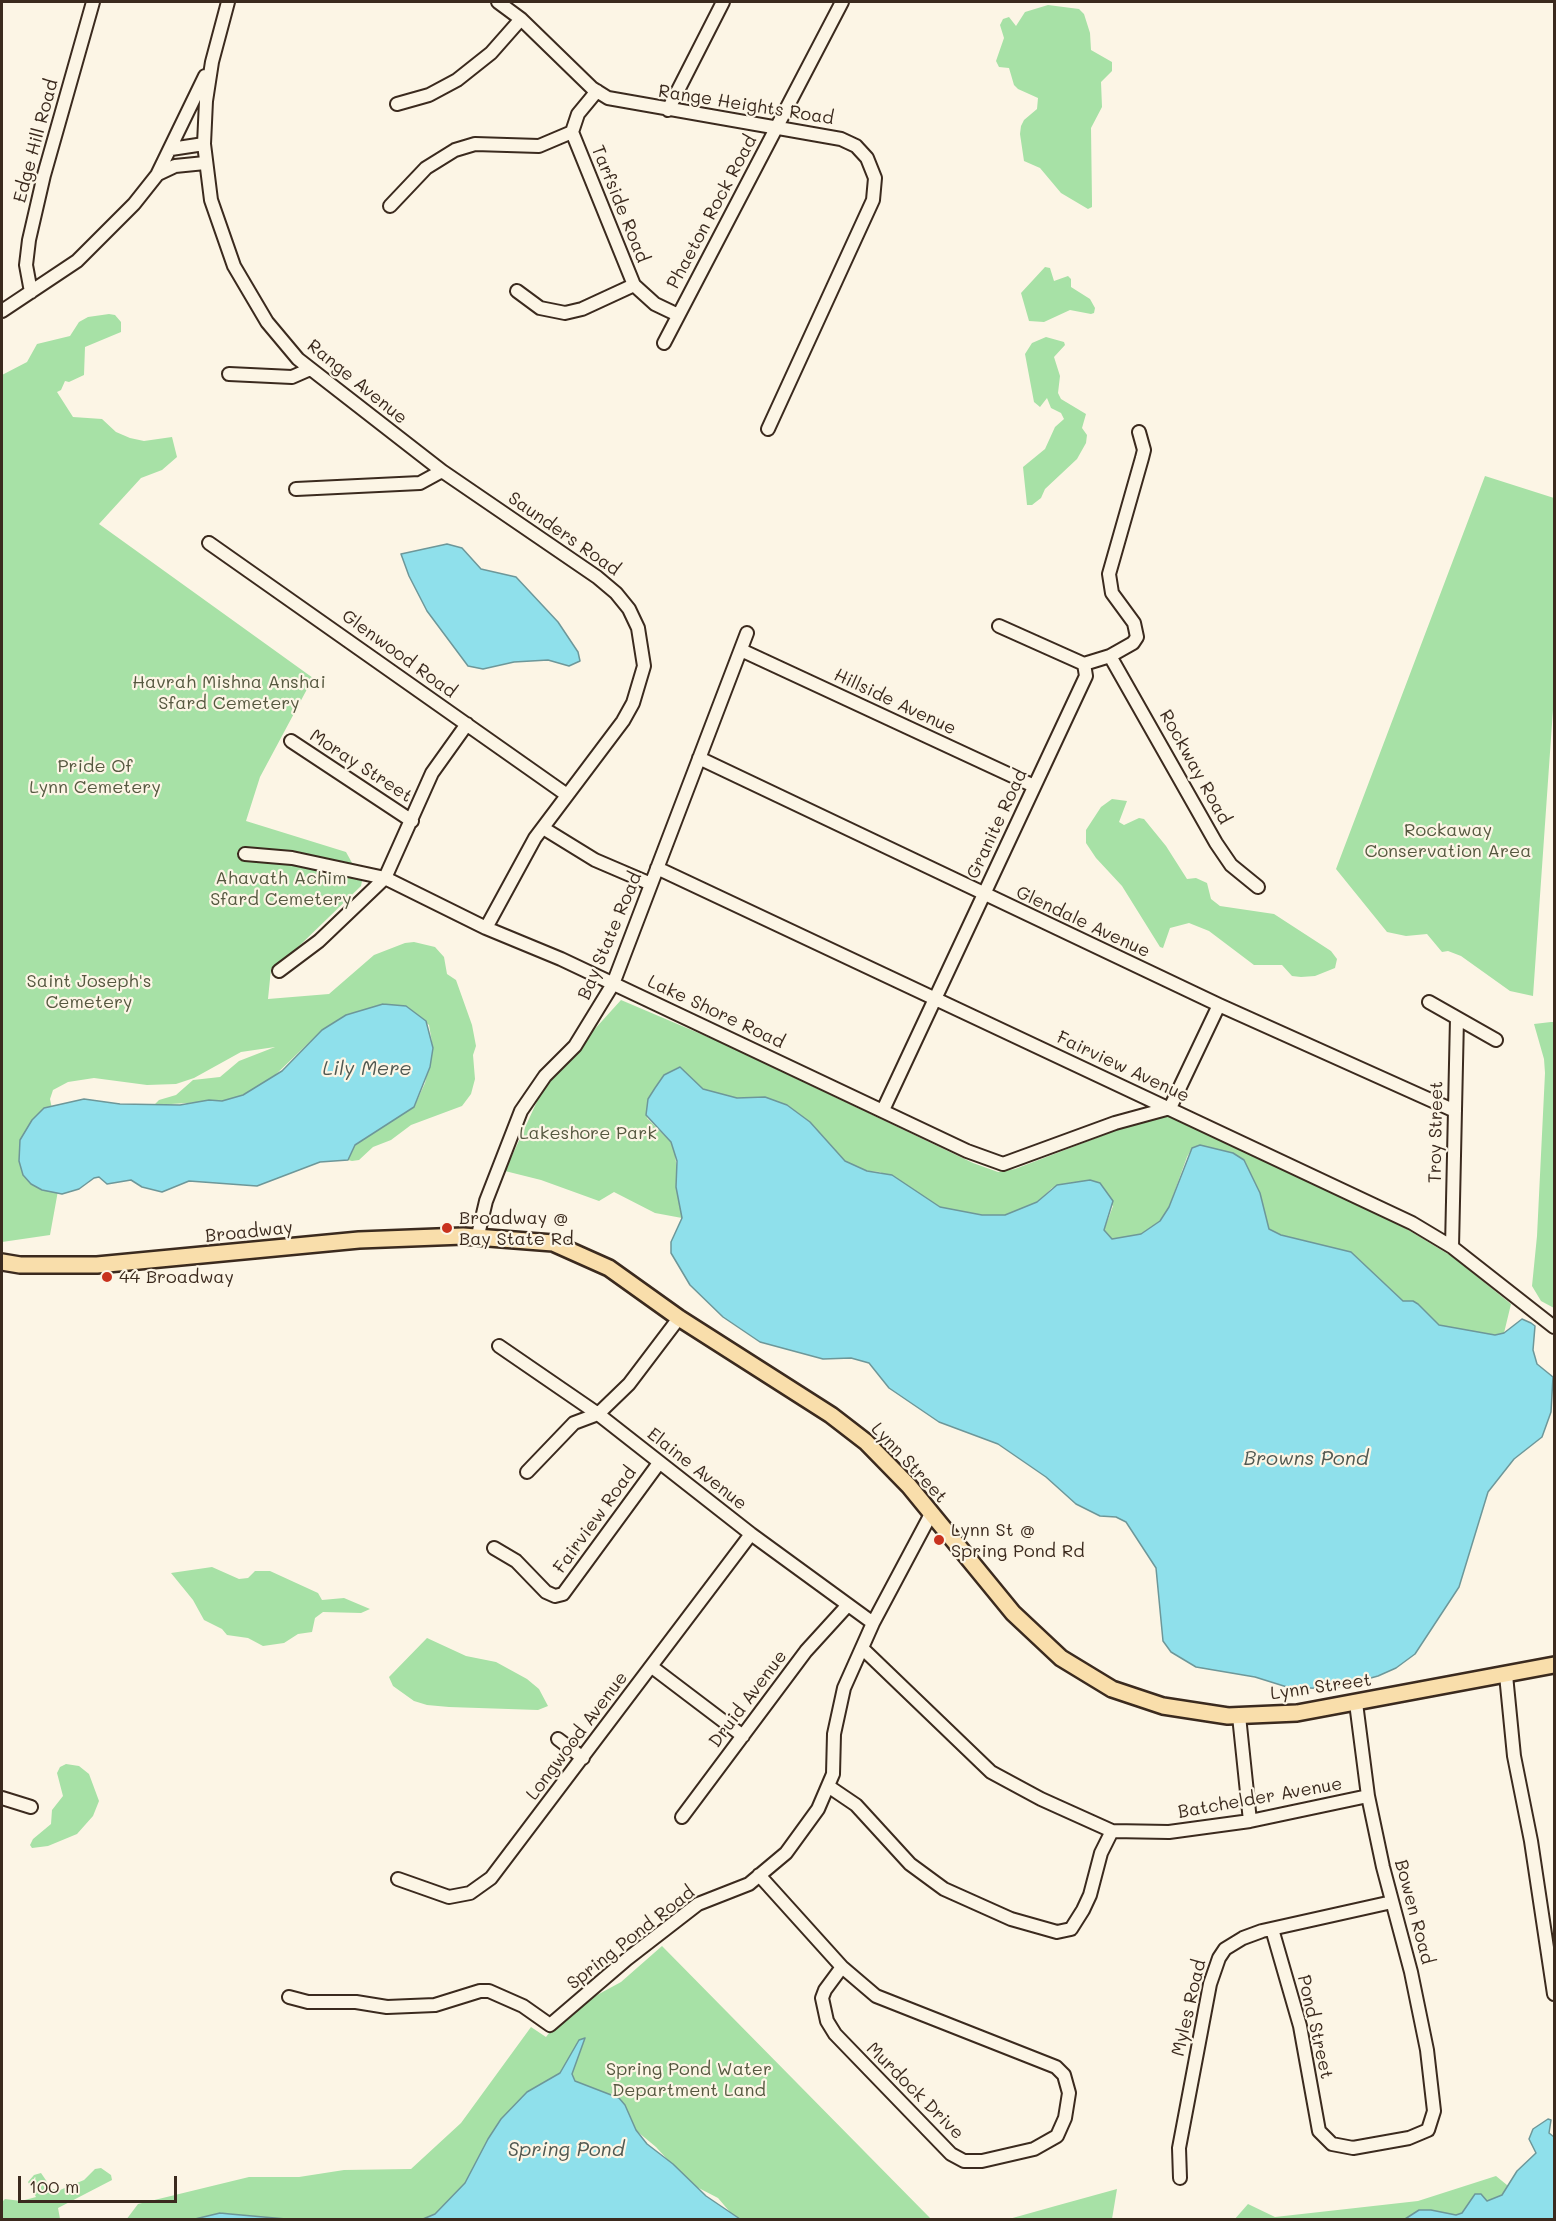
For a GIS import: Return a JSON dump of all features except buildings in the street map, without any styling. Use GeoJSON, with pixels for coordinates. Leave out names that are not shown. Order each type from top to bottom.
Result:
{"type":"FeatureCollection","features":[{"type":"Feature","properties":{"kind":"main road","name":"Broadway"},"geometry":{"type":"LineString","coordinates":[[2,1262],[20,1265],[98,1265],[359,1240],[478,1235],[502,1238]]}},
{"type":"Feature","properties":{"kind":"main road","name":"Lynn Street"},"geometry":{"type":"LineString","coordinates":[[502,1238],[553,1243],[609,1268],[679,1318],[831,1415],[866,1442],[909,1486],[1012,1613],[1061,1658],[1112,1689],[1159,1705],[1239,1716],[1297,1713],[1554,1665]]}},
{"type":"Feature","properties":{"kind":"street","name":"Edge Hill Road"},"geometry":{"type":"LineString","coordinates":[[31,292],[26,265],[29,240],[44,175],[93,2]]}},
{"type":"Feature","properties":{"kind":"street","name":"Range Avenue"},"geometry":{"type":"LineString","coordinates":[[228,2],[212,62],[206,101],[204,144],[205,163],[216,219],[234,266],[272,329],[308,370],[442,471]]}},
{"type":"Feature","properties":{"kind":"street","name":"Range Heights Road"},"geometry":{"type":"LineString","coordinates":[[498,2],[521,19],[597,91],[619,102],[841,139],[855,146],[870,162],[876,189],[871,205],[768,429]]}},
{"type":"Feature","properties":{"kind":"street"},"geometry":{"type":"LineString","coordinates":[[668,110],[723,2]]}},
{"type":"Feature","properties":{"kind":"street","name":"Phaeton Rock Road"},"geometry":{"type":"LineString","coordinates":[[664,343],[842,2]]}},
{"type":"Feature","properties":{"kind":"street"},"geometry":{"type":"LineString","coordinates":[[397,104],[429,95],[457,81],[491,53],[521,19]]}},
{"type":"Feature","properties":{"kind":"street"},"geometry":{"type":"LineString","coordinates":[[2,311],[77,261],[134,204],[157,175],[212,62]]}},
{"type":"Feature","properties":{"kind":"street","name":"Tarfside Road"},"geometry":{"type":"LineString","coordinates":[[597,91],[578,114],[572,132],[634,285],[655,304],[678,315]]}},
{"type":"Feature","properties":{"kind":"street"},"geometry":{"type":"LineString","coordinates":[[390,206],[426,168],[455,150],[475,144],[539,146],[572,132]]}},
{"type":"Feature","properties":{"kind":"street"},"geometry":{"type":"LineString","coordinates":[[171,149],[204,144]]}},
{"type":"Feature","properties":{"kind":"street"},"geometry":{"type":"LineString","coordinates":[[157,175],[175,166],[205,163]]}},
{"type":"Feature","properties":{"kind":"street"},"geometry":{"type":"LineString","coordinates":[[517,291],[540,308],[565,313],[582,309],[634,285]]}},
{"type":"Feature","properties":{"kind":"street"},"geometry":{"type":"LineString","coordinates":[[229,374],[292,377],[308,370]]}},
{"type":"Feature","properties":{"kind":"street"},"geometry":{"type":"LineString","coordinates":[[999,626],[1083,664],[1110,656],[1133,643],[1138,630],[1116,601],[1110,584],[1110,565],[1144,450],[1139,432]]}},
{"type":"Feature","properties":{"kind":"street"},"geometry":{"type":"LineString","coordinates":[[296,489],[420,483],[442,471]]}},
{"type":"Feature","properties":{"kind":"street","name":"Saunders Road"},"geometry":{"type":"LineString","coordinates":[[442,471],[597,577],[616,593],[629,609],[639,628],[644,666],[633,703],[623,722],[543,828],[486,928]]}},
{"type":"Feature","properties":{"kind":"street","name":"Glenwood Road"},"geometry":{"type":"LineString","coordinates":[[209,543],[567,795]]}},
{"type":"Feature","properties":{"kind":"street","name":"Bay State Road"},"geometry":{"type":"LineString","coordinates":[[478,1235],[486,1201],[521,1111],[545,1076],[575,1046],[613,984],[747,633]]}},
{"type":"Feature","properties":{"kind":"street","name":"Hillside Avenue"},"geometry":{"type":"LineString","coordinates":[[741,650],[1034,786]]}},
{"type":"Feature","properties":{"kind":"street","name":"Rockway Road"},"geometry":{"type":"LineString","coordinates":[[1110,656],[1216,843],[1231,865],[1258,887]]}},
{"type":"Feature","properties":{"kind":"street","name":"Granite Road"},"geometry":{"type":"LineString","coordinates":[[883,1110],[1086,675],[1083,664]]}},
{"type":"Feature","properties":{"kind":"street"},"geometry":{"type":"LineString","coordinates":[[279,971],[319,941],[385,878],[432,773],[467,724]]}},
{"type":"Feature","properties":{"kind":"street","name":"Moray Street"},"geometry":{"type":"LineString","coordinates":[[291,741],[412,821]]}},
{"type":"Feature","properties":{"kind":"street","name":"Glendale Avenue"},"geometry":{"type":"LineString","coordinates":[[699,758],[983,895],[1219,1005],[1455,1111]]}},
{"type":"Feature","properties":{"kind":"street"},"geometry":{"type":"LineString","coordinates":[[543,828],[595,860],[651,884]]}},
{"type":"Feature","properties":{"kind":"street","name":"Lake Shore Road"},"geometry":{"type":"LineString","coordinates":[[245,854],[292,858],[385,878],[486,928],[613,984],[967,1151],[1003,1164],[1115,1124],[1170,1108]]}},
{"type":"Feature","properties":{"kind":"street","name":"Fairview Avenue"},"geometry":{"type":"LineString","coordinates":[[657,868],[1412,1223],[1452,1247],[1554,1327]]}},
{"type":"Feature","properties":{"kind":"street"},"geometry":{"type":"LineString","coordinates":[[1429,1002],[1496,1040]]}},
{"type":"Feature","properties":{"kind":"street"},"geometry":{"type":"LineString","coordinates":[[1170,1108],[1219,1005]]}},
{"type":"Feature","properties":{"kind":"street","name":"Troy Street"},"geometry":{"type":"LineString","coordinates":[[1452,1247],[1456,1018]]}},
{"type":"Feature","properties":{"kind":"street"},"geometry":{"type":"LineString","coordinates":[[527,1472],[574,1423],[598,1414],[629,1384],[679,1318]]}},
{"type":"Feature","properties":{"kind":"street","name":"Elaine Avenue"},"geometry":{"type":"LineString","coordinates":[[499,1346],[598,1414],[751,1534],[873,1623]]}},
{"type":"Feature","properties":{"kind":"street","name":"Fairview Road"},"geometry":{"type":"LineString","coordinates":[[494,1548],[516,1561],[546,1592],[563,1594],[659,1463]]}},
{"type":"Feature","properties":{"kind":"street","name":"Spring Pond Road"},"geometry":{"type":"LineString","coordinates":[[289,1996],[308,2002],[356,2002],[387,2007],[435,2005],[480,1991],[489,1991],[523,2006],[550,2025],[627,1959],[698,1905],[749,1884],[786,1853],[818,1809],[833,1774],[834,1734],[844,1688],[873,1623],[931,1514]]}},
{"type":"Feature","properties":{"kind":"street","name":"Longwood Avenue"},"geometry":{"type":"LineString","coordinates":[[398,1879],[449,1897],[470,1893],[506,1862],[751,1534]]}},
{"type":"Feature","properties":{"kind":"street","name":"Druid Avenue"},"geometry":{"type":"LineString","coordinates":[[682,1817],[807,1651],[847,1606]]}},
{"type":"Feature","properties":{"kind":"street","name":"Batchelder Avenue"},"geometry":{"type":"LineString","coordinates":[[862,1648],[991,1772],[1041,1799],[1112,1831],[1169,1832],[1250,1821],[1368,1796]]}},
{"type":"Feature","properties":{"kind":"street"},"geometry":{"type":"LineString","coordinates":[[652,1667],[742,1736]]}},
{"type":"Feature","properties":{"kind":"street"},"geometry":{"type":"LineString","coordinates":[[1506,1675],[1514,1756],[1531,1841],[1554,1994]]}},
{"type":"Feature","properties":{"kind":"street","name":"Bowen Road"},"geometry":{"type":"LineString","coordinates":[[1322,2134],[1332,2144],[1353,2148],[1409,2138],[1428,2130],[1434,2111],[1427,2050],[1413,1980],[1392,1902],[1368,1796],[1356,1703]]}},
{"type":"Feature","properties":{"kind":"street"},"geometry":{"type":"LineString","coordinates":[[1239,1716],[1250,1821]]}},
{"type":"Feature","properties":{"kind":"street"},"geometry":{"type":"LineString","coordinates":[[558,1739],[583,1758]]}},
{"type":"Feature","properties":{"kind":"street"},"geometry":{"type":"LineString","coordinates":[[828,1786],[856,1805],[910,1864],[944,1889],[1011,1919],[1057,1932],[1071,1929],[1083,1910],[1090,1895],[1101,1853],[1112,1831]]}},
{"type":"Feature","properties":{"kind":"street"},"geometry":{"type":"LineString","coordinates":[[2,1798],[31,1807]]}},
{"type":"Feature","properties":{"kind":"street","name":"Murdock Drive"},"geometry":{"type":"LineString","coordinates":[[759,1875],[842,1967],[876,1996],[1056,2067],[1064,2075],[1069,2093],[1065,2118],[1057,2136],[1034,2149],[982,2160],[964,2161],[951,2154],[835,2034],[827,2021],[822,1998],[825,1990],[842,1967]]}},
{"type":"Feature","properties":{"kind":"street","name":"Myles Road"},"geometry":{"type":"LineString","coordinates":[[1180,2178],[1179,2148],[1214,1969],[1219,1958],[1232,1944],[1272,1929],[1392,1902]]}},
{"type":"Feature","properties":{"kind":"street","name":"Pond Street"},"geometry":{"type":"LineString","coordinates":[[1272,1929],[1300,2026],[1317,2123],[1322,2134]]}},
{"type":"Feature","properties":{"kind":"green space"},"geometry":{"type":"Polygon","coordinates":[[[1048,5],[1079,9],[1084,14],[1090,33],[1091,50],[1112,62],[1112,71],[1101,82],[1102,107],[1091,128],[1092,207],[1088,209],[1061,193],[1040,168],[1024,161],[1021,126],[1024,120],[1037,109],[1038,98],[1018,89],[1014,85],[1009,68],[999,67],[996,61],[1004,38],[1000,25],[1003,19],[1009,17],[1016,26],[1025,12],[1048,5]]]}},
{"type":"Feature","properties":{"kind":"green space"},"geometry":{"type":"Polygon","coordinates":[[[1045,267],[1050,268],[1054,281],[1068,276],[1071,279],[1071,287],[1090,299],[1095,308],[1094,313],[1070,310],[1044,322],[1029,321],[1021,293],[1045,267]]]}},
{"type":"Feature","properties":{"kind":"green space"},"geometry":{"type":"Polygon","coordinates":[[[115,315],[121,322],[121,332],[85,347],[84,375],[69,382],[65,381],[61,390],[57,392],[73,417],[102,419],[116,432],[144,441],[172,437],[177,457],[162,470],[141,478],[99,524],[313,678],[260,777],[246,821],[346,852],[362,881],[361,886],[295,950],[271,969],[268,999],[329,994],[374,955],[405,943],[414,942],[435,947],[444,957],[447,974],[456,980],[472,1025],[476,1046],[473,1055],[475,1079],[471,1094],[462,1106],[411,1125],[391,1140],[373,1147],[359,1160],[352,1161],[348,1160],[355,1145],[414,1107],[425,1083],[433,1048],[429,1025],[406,1006],[383,1004],[346,1015],[322,1030],[270,1080],[243,1095],[222,1101],[154,1105],[159,1100],[176,1095],[193,1080],[220,1077],[239,1061],[275,1047],[241,1052],[194,1078],[176,1084],[147,1085],[94,1078],[68,1082],[53,1090],[50,1099],[63,1163],[50,1235],[2,1242],[2,375],[27,362],[37,344],[70,336],[79,322],[88,317],[115,315]]]}},
{"type":"Feature","properties":{"kind":"green space"},"geometry":{"type":"Polygon","coordinates":[[[1046,337],[1064,342],[1065,345],[1054,357],[1060,376],[1058,393],[1061,399],[1086,414],[1082,428],[1087,435],[1086,443],[1077,459],[1045,489],[1041,498],[1032,505],[1027,505],[1023,467],[1045,449],[1055,427],[1064,419],[1061,413],[1051,408],[1047,398],[1040,407],[1034,402],[1025,354],[1032,343],[1046,337]]]}},
{"type":"Feature","properties":{"kind":"green space","name":"Rockaway Conservation Area"},"geometry":{"type":"Polygon","coordinates":[[[1485,476],[1554,498],[1554,695],[1533,996],[1510,991],[1461,956],[1448,951],[1442,952],[1427,934],[1406,936],[1387,932],[1336,869],[1485,476]]]}},
{"type":"Feature","properties":{"kind":"green space"},"geometry":{"type":"Polygon","coordinates":[[[1112,799],[1127,801],[1119,822],[1124,825],[1139,818],[1144,819],[1166,846],[1187,879],[1196,878],[1207,883],[1211,899],[1220,906],[1274,914],[1331,951],[1337,959],[1335,968],[1315,976],[1301,977],[1292,976],[1282,965],[1254,965],[1209,931],[1189,923],[1170,928],[1163,948],[1160,947],[1122,886],[1096,858],[1086,843],[1086,830],[1101,807],[1112,799]]]}},
{"type":"Feature","properties":{"kind":"green space","name":"Lakeshore Park"},"geometry":{"type":"Polygon","coordinates":[[[621,1000],[722,1043],[973,1163],[998,1172],[1015,1169],[1125,1127],[1162,1116],[1179,1117],[1395,1222],[1453,1257],[1511,1304],[1504,1333],[1495,1335],[1439,1325],[1418,1304],[1413,1301],[1403,1301],[1351,1252],[1281,1235],[1269,1229],[1260,1193],[1244,1160],[1233,1153],[1200,1145],[1192,1148],[1187,1157],[1169,1207],[1160,1221],[1141,1234],[1112,1239],[1104,1230],[1113,1206],[1090,1180],[1052,1188],[1037,1202],[1005,1215],[982,1215],[940,1207],[880,1172],[867,1171],[845,1161],[810,1122],[787,1105],[765,1097],[737,1098],[703,1089],[679,1067],[664,1075],[655,1088],[646,1111],[647,1118],[671,1142],[675,1153],[682,1218],[655,1213],[614,1192],[599,1201],[541,1180],[505,1171],[545,1084],[621,1000]]]}},
{"type":"Feature","properties":{"kind":"green space"},"geometry":{"type":"Polygon","coordinates":[[[1554,1022],[1554,1308],[1541,1301],[1532,1286],[1537,1236],[1545,1073],[1544,1059],[1534,1024],[1554,1022]]]}},
{"type":"Feature","properties":{"kind":"green space"},"geometry":{"type":"Polygon","coordinates":[[[212,1567],[239,1579],[248,1578],[255,1571],[270,1571],[318,1593],[322,1600],[344,1598],[370,1609],[361,1613],[323,1612],[315,1618],[312,1632],[298,1634],[284,1643],[263,1646],[248,1638],[227,1635],[222,1629],[204,1620],[193,1600],[171,1573],[212,1567]]]}},
{"type":"Feature","properties":{"kind":"green space"},"geometry":{"type":"Polygon","coordinates":[[[427,1638],[466,1656],[496,1662],[527,1679],[539,1689],[548,1706],[538,1710],[449,1707],[414,1701],[393,1686],[389,1677],[427,1638]]]}},
{"type":"Feature","properties":{"kind":"green space"},"geometry":{"type":"Polygon","coordinates":[[[66,1764],[79,1766],[89,1774],[99,1801],[93,1816],[77,1834],[48,1846],[32,1848],[30,1845],[33,1839],[51,1824],[52,1810],[63,1796],[57,1773],[60,1767],[66,1764]]]}},
{"type":"Feature","properties":{"kind":"green space","name":"Spring Pond Water Department Land"},"geometry":{"type":"Polygon","coordinates":[[[662,1946],[931,2219],[736,2219],[718,2198],[689,2183],[656,2147],[633,2128],[441,2219],[286,2220],[222,2213],[205,2219],[126,2220],[138,2204],[249,2177],[299,2177],[344,2170],[411,2169],[461,2123],[531,2027],[546,2037],[564,2013],[621,1982],[662,1946]]]}},
{"type":"Feature","properties":{"kind":"green space"},"geometry":{"type":"Polygon","coordinates":[[[101,2168],[111,2175],[112,2180],[58,2208],[60,2219],[2,2219],[2,2202],[5,2199],[21,2201],[36,2197],[28,2182],[34,2175],[41,2173],[52,2189],[60,2190],[84,2180],[95,2169],[101,2168]]]}},
{"type":"Feature","properties":{"kind":"green space"},"geometry":{"type":"Polygon","coordinates":[[[1496,2176],[1507,2185],[1512,2219],[1234,2220],[1248,2204],[1275,2217],[1418,2201],[1496,2176]]]}},
{"type":"Feature","properties":{"kind":"green space"},"geometry":{"type":"Polygon","coordinates":[[[1117,2189],[1112,2219],[1009,2219],[1059,2205],[1117,2189]]]}},
{"type":"Feature","properties":{"kind":"water"},"geometry":{"type":"Polygon","coordinates":[[[447,544],[462,548],[481,569],[516,577],[558,622],[578,652],[580,661],[569,666],[548,660],[514,662],[483,669],[468,666],[427,611],[409,576],[401,554],[447,544]]]}},
{"type":"Feature","properties":{"kind":"water","name":"Lily Mere"},"geometry":{"type":"Polygon","coordinates":[[[383,1004],[406,1006],[426,1021],[433,1048],[430,1067],[414,1107],[355,1145],[348,1160],[320,1162],[257,1186],[189,1181],[162,1192],[142,1187],[131,1180],[107,1184],[99,1177],[79,1189],[62,1194],[42,1190],[31,1184],[23,1175],[19,1161],[20,1140],[32,1120],[44,1108],[84,1099],[120,1104],[180,1105],[209,1100],[222,1101],[243,1095],[282,1071],[322,1030],[346,1015],[383,1004]]]}},
{"type":"Feature","properties":{"kind":"water","name":"Browns Pond"},"geometry":{"type":"Polygon","coordinates":[[[680,1067],[703,1089],[737,1098],[765,1097],[787,1105],[810,1122],[845,1161],[867,1171],[892,1175],[940,1207],[982,1215],[1005,1215],[1037,1202],[1057,1185],[1090,1180],[1100,1183],[1113,1201],[1104,1230],[1112,1239],[1141,1234],[1160,1221],[1169,1207],[1192,1148],[1200,1145],[1233,1153],[1244,1160],[1260,1193],[1269,1229],[1281,1235],[1351,1252],[1403,1301],[1413,1301],[1418,1304],[1439,1325],[1495,1335],[1504,1333],[1522,1319],[1535,1326],[1533,1350],[1537,1364],[1553,1377],[1551,1412],[1542,1437],[1514,1459],[1488,1492],[1459,1587],[1415,1654],[1396,1668],[1378,1676],[1331,1689],[1287,1687],[1255,1677],[1196,1667],[1171,1652],[1163,1641],[1156,1568],[1126,1522],[1116,1517],[1100,1516],[1076,1504],[1046,1477],[998,1444],[939,1422],[889,1388],[869,1363],[851,1358],[823,1359],[760,1342],[723,1317],[690,1285],[671,1253],[671,1242],[682,1218],[676,1187],[677,1161],[671,1142],[646,1115],[648,1099],[664,1075],[680,1067]]]}},
{"type":"Feature","properties":{"kind":"water","name":"Spring Pond"},"geometry":{"type":"Polygon","coordinates":[[[585,2038],[572,2074],[575,2081],[619,2098],[625,2105],[636,2130],[647,2144],[673,2164],[706,2196],[740,2219],[423,2219],[435,2214],[465,2183],[501,2119],[527,2092],[560,2073],[579,2040],[585,2038]]]}},
{"type":"Feature","properties":{"kind":"water"},"geometry":{"type":"Polygon","coordinates":[[[1548,2119],[1551,2120],[1549,2133],[1554,2137],[1554,2219],[1405,2219],[1419,2210],[1456,2215],[1462,2213],[1475,2194],[1481,2194],[1487,2201],[1502,2195],[1517,2171],[1536,2153],[1529,2139],[1533,2129],[1548,2119]]]}},
{"type":"Feature","properties":{"kind":"water"},"geometry":{"type":"Polygon","coordinates":[[[220,2213],[230,2214],[286,2219],[195,2219],[220,2213]]]}},
{"type":"Feature","properties":{"kind":"place","name":"Broadway @ Bay State Rd"},"geometry":{"type":"Point","coordinates":[447,1228]}},
{"type":"Feature","properties":{"kind":"place","name":"44 Broadway"},"geometry":{"type":"Point","coordinates":[107,1277]}},
{"type":"Feature","properties":{"kind":"place","name":"Lynn St @ Spring Pond Rd"},"geometry":{"type":"Point","coordinates":[939,1540]}},
{"type":"Feature","properties":{"kind":"park label","name":"Havrah Mishna Anshai Sfard Cemetery"},"geometry":{"type":"Point","coordinates":[229,692]}},
{"type":"Feature","properties":{"kind":"park label","name":"Pride Of Lynn Cemetery"},"geometry":{"type":"Point","coordinates":[95,776]}},
{"type":"Feature","properties":{"kind":"park label","name":"Ahavath Achim Sfard Cemetery"},"geometry":{"type":"Point","coordinates":[281,888]}},
{"type":"Feature","properties":{"kind":"park label","name":"Saint Joseph's Cemetery"},"geometry":{"type":"Point","coordinates":[89,991]}}]}
